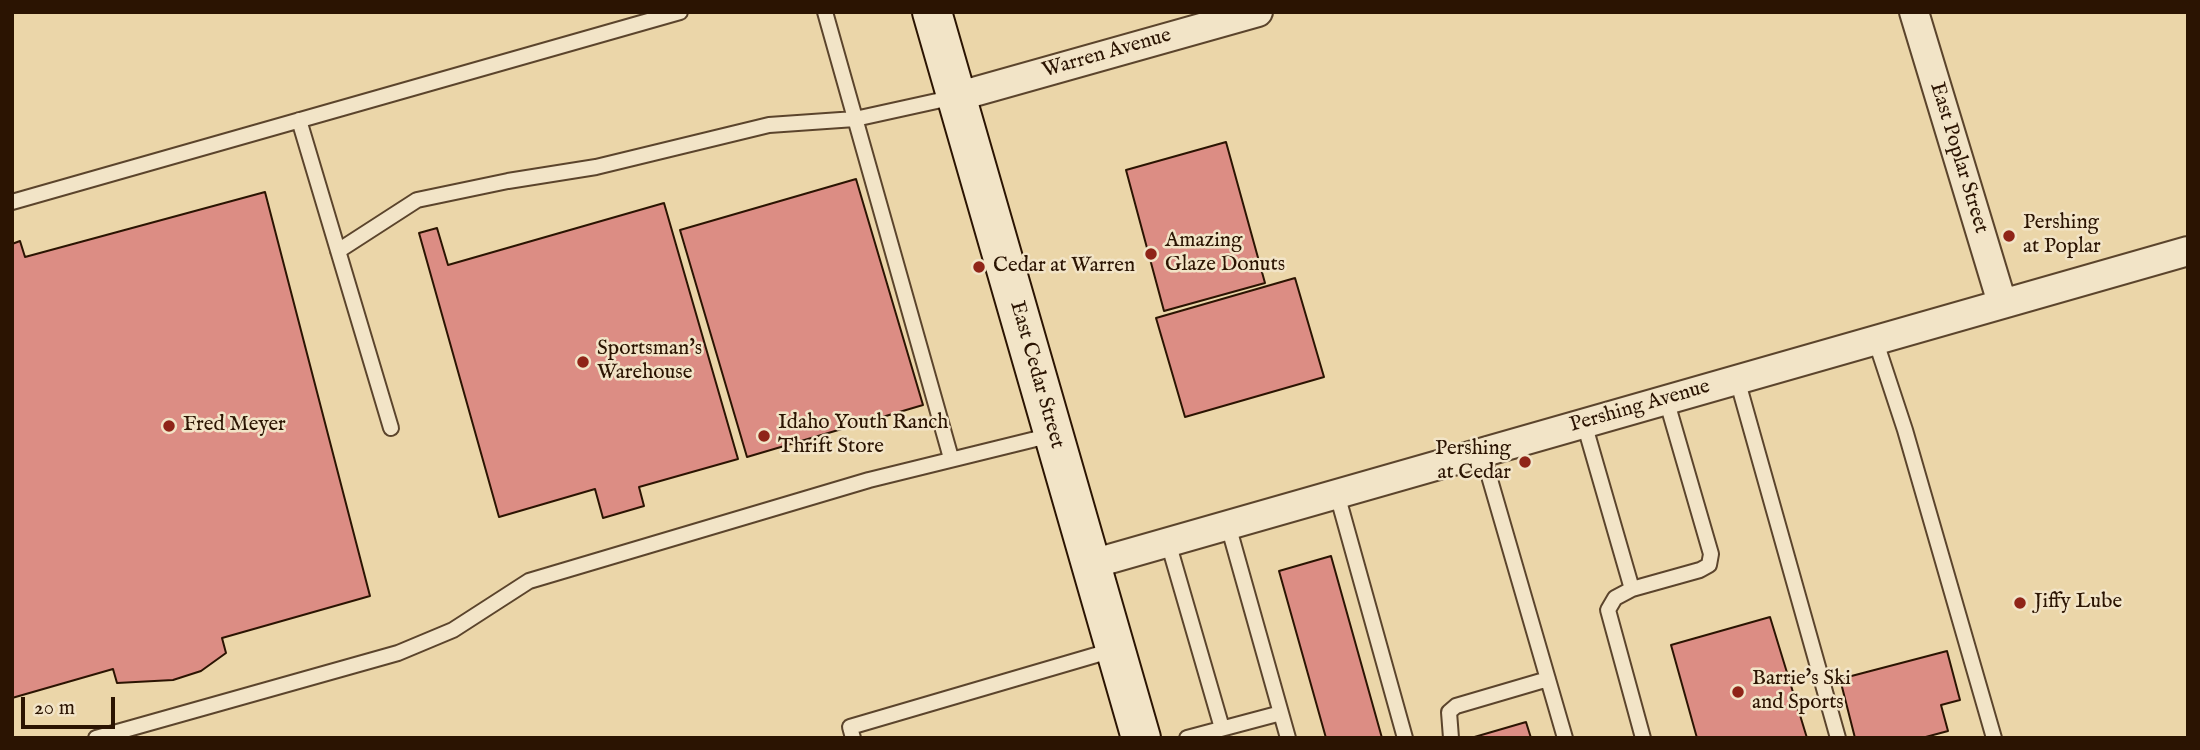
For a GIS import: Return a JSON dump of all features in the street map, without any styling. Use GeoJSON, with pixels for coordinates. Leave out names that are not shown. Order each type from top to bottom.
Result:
{"type":"FeatureCollection","features":[{"type":"Feature","properties":{"kind":"street","name":"East Cedar Street"},"geometry":{"type":"LineString","coordinates":[[932,12],[1141,738]]}},
{"type":"Feature","properties":{"kind":"street","name":"Warren Avenue"},"geometry":{"type":"LineString","coordinates":[[956,97],[1258,12]]}},
{"type":"Feature","properties":{"kind":"street","name":"East Poplar Street"},"geometry":{"type":"LineString","coordinates":[[1914,12],[2002,303]]}},
{"type":"Feature","properties":{"kind":"street","name":"Pershing Avenue"},"geometry":{"type":"LineString","coordinates":[[1092,564],[2188,251]]}},
{"type":"Feature","properties":{"kind":"lane"},"geometry":{"type":"LineString","coordinates":[[12,202],[680,12]]}},
{"type":"Feature","properties":{"kind":"lane"},"geometry":{"type":"LineString","coordinates":[[825,12],[951,458]]}},
{"type":"Feature","properties":{"kind":"lane"},"geometry":{"type":"LineString","coordinates":[[338,251],[417,200],[508,181],[596,167],[769,125],[855,120],[956,97]]}},
{"type":"Feature","properties":{"kind":"lane"},"geometry":{"type":"LineString","coordinates":[[299,120],[391,428]]}},
{"type":"Feature","properties":{"kind":"lane"},"geometry":{"type":"LineString","coordinates":[[1875,339],[1905,430],[1994,738]]}},
{"type":"Feature","properties":{"kind":"lane"},"geometry":{"type":"LineString","coordinates":[[1737,379],[1838,738]]}},
{"type":"Feature","properties":{"kind":"lane"},"geometry":{"type":"LineString","coordinates":[[1643,738],[1608,610],[1615,598],[1632,589],[1700,570],[1709,565],[1711,554],[1666,399]]}},
{"type":"Feature","properties":{"kind":"lane"},"geometry":{"type":"LineString","coordinates":[[1584,423],[1632,589]]}},
{"type":"Feature","properties":{"kind":"lane"},"geometry":{"type":"LineString","coordinates":[[96,738],[398,653],[453,629],[529,581],[869,480],[1052,435]]}},
{"type":"Feature","properties":{"kind":"lane"},"geometry":{"type":"LineString","coordinates":[[1482,452],[1565,738]]}},
{"type":"Feature","properties":{"kind":"lane"},"geometry":{"type":"LineString","coordinates":[[1337,494],[1405,738]]}},
{"type":"Feature","properties":{"kind":"lane"},"geometry":{"type":"LineString","coordinates":[[1228,525],[1288,738]]}},
{"type":"Feature","properties":{"kind":"lane"},"geometry":{"type":"LineString","coordinates":[[1168,542],[1222,728]]}},
{"type":"Feature","properties":{"kind":"lane"},"geometry":{"type":"LineString","coordinates":[[853,738],[850,727],[1116,649]]}},
{"type":"Feature","properties":{"kind":"lane"},"geometry":{"type":"LineString","coordinates":[[1451,738],[1448,712],[1456,706],[1548,679]]}},
{"type":"Feature","properties":{"kind":"lane"},"geometry":{"type":"LineString","coordinates":[[1187,738],[1281,713]]}},
{"type":"Feature","properties":{"kind":"building"},"geometry":{"type":"Polygon","coordinates":[[[1226,142],[1265,283],[1164,311],[1126,170],[1226,142]]]}},
{"type":"Feature","properties":{"kind":"building"},"geometry":{"type":"Polygon","coordinates":[[[856,179],[923,405],[747,457],[680,230],[856,179]]]}},
{"type":"Feature","properties":{"kind":"building","name":"Fred Meyer"},"geometry":{"type":"Polygon","coordinates":[[[265,192],[370,596],[222,638],[226,653],[201,671],[173,680],[117,683],[113,669],[12,698],[12,244],[20,241],[25,257],[265,192]]]}},
{"type":"Feature","properties":{"kind":"building","name":"Sportsman's Warehouse"},"geometry":{"type":"Polygon","coordinates":[[[664,203],[738,459],[639,487],[644,506],[603,518],[595,489],[499,517],[419,233],[437,228],[448,265],[664,203]]]}},
{"type":"Feature","properties":{"kind":"building"},"geometry":{"type":"Polygon","coordinates":[[[1295,278],[1324,377],[1185,417],[1156,318],[1295,278]]]}},
{"type":"Feature","properties":{"kind":"building"},"geometry":{"type":"Polygon","coordinates":[[[1331,556],[1382,738],[1326,738],[1279,571],[1331,556]]]}},
{"type":"Feature","properties":{"kind":"building","name":"Barrie's Ski and Sports"},"geometry":{"type":"Polygon","coordinates":[[[1770,617],[1807,738],[1697,738],[1671,645],[1770,617]]]}},
{"type":"Feature","properties":{"kind":"building"},"geometry":{"type":"Polygon","coordinates":[[[1947,651],[1960,700],[1941,705],[1948,731],[1922,738],[1855,738],[1840,679],[1947,651]]]}},
{"type":"Feature","properties":{"kind":"building"},"geometry":{"type":"Polygon","coordinates":[[[1526,722],[1531,738],[1471,738],[1526,722]]]}},
{"type":"Feature","properties":{"kind":"place","name":"Pershing at Poplar"},"geometry":{"type":"Point","coordinates":[2009,236]}},
{"type":"Feature","properties":{"kind":"place","name":"Amazing Glaze Donuts"},"geometry":{"type":"Point","coordinates":[1151,254]}},
{"type":"Feature","properties":{"kind":"place","name":"Cedar at Warren"},"geometry":{"type":"Point","coordinates":[979,267]}},
{"type":"Feature","properties":{"kind":"place","name":"Sportsman's Warehouse"},"geometry":{"type":"Point","coordinates":[583,362]}},
{"type":"Feature","properties":{"kind":"place","name":"Fred Meyer"},"geometry":{"type":"Point","coordinates":[169,426]}},
{"type":"Feature","properties":{"kind":"place","name":"Idaho Youth Ranch Thrift Store"},"geometry":{"type":"Point","coordinates":[764,436]}},
{"type":"Feature","properties":{"kind":"place","name":"Pershing at Cedar"},"geometry":{"type":"Point","coordinates":[1525,462]}},
{"type":"Feature","properties":{"kind":"place","name":"Jiffy Lube"},"geometry":{"type":"Point","coordinates":[2020,603]}},
{"type":"Feature","properties":{"kind":"place","name":"Barrie's Ski and Sports"},"geometry":{"type":"Point","coordinates":[1738,692]}}]}
